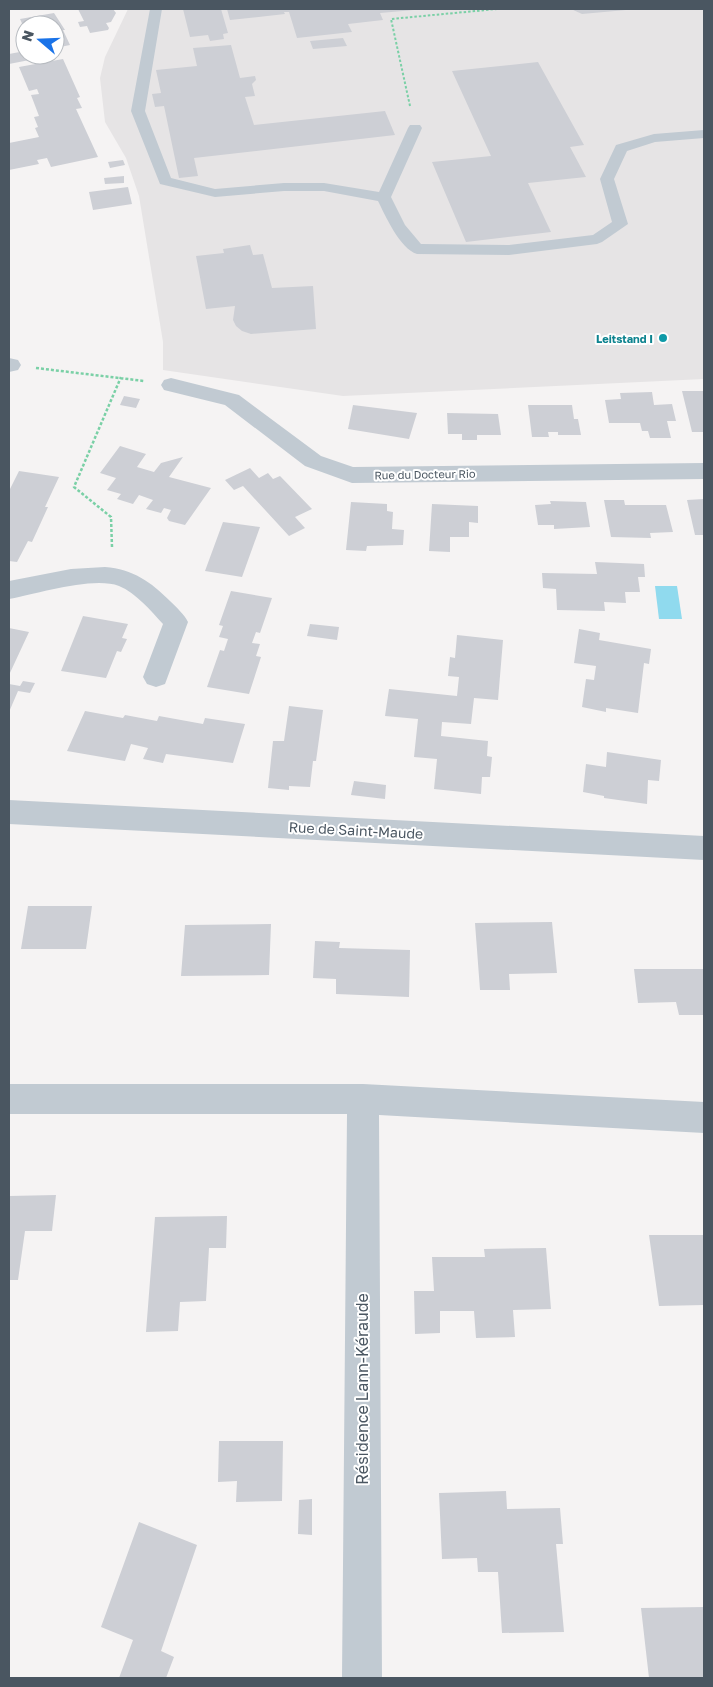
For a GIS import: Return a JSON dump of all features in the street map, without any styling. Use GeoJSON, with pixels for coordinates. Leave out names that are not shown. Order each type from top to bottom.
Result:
{"type":"FeatureCollection","features":[{"type":"Feature","properties":{"kind":"street","name":"Rue du Docteur Rio"},"geometry":{"type":"LineString","coordinates":[[171,385],[232,400],[312,461],[352,475],[704,471]]}},
{"type":"Feature","properties":{"kind":"street"},"geometry":{"type":"LineString","coordinates":[[9,590],[84,577],[113,575],[129,580],[153,598],[176,622],[156,677]]}},
{"type":"Feature","properties":{"kind":"street","name":"Rue de Saint-Maude"},"geometry":{"type":"LineString","coordinates":[[9,812],[704,848]]}},
{"type":"Feature","properties":{"kind":"street"},"geometry":{"type":"LineString","coordinates":[[9,1099],[363,1100],[704,1117]]}},
{"type":"Feature","properties":{"kind":"street","name":"Résidence Lann-Kéraude"},"geometry":{"type":"LineString","coordinates":[[362,1678],[363,1100]]}},
{"type":"Feature","properties":{"kind":"lane"},"geometry":{"type":"LineString","coordinates":[[156,9],[138,112],[166,181],[216,193],[284,187],[324,187],[384,197]]}},
{"type":"Feature","properties":{"kind":"lane"},"geometry":{"type":"LineString","coordinates":[[415,128],[384,197],[398,226],[417,249],[509,250],[597,238],[620,224],[607,178],[621,148],[654,138],[704,134]]}},
{"type":"Feature","properties":{"kind":"path"},"geometry":{"type":"LineString","coordinates":[[415,128],[391,19],[497,9]]}},
{"type":"Feature","properties":{"kind":"path"},"geometry":{"type":"LineString","coordinates":[[10,365],[171,385]]}},
{"type":"Feature","properties":{"kind":"path"},"geometry":{"type":"LineString","coordinates":[[113,575],[111,517],[74,487],[121,378]]}},
{"type":"Feature","properties":{"kind":"shaded area"},"geometry":{"type":"Polygon","coordinates":[[[128,9],[704,9],[704,379],[343,396],[163,370],[163,342],[139,196],[126,158],[105,122],[100,78],[105,57],[128,9]]]}},
{"type":"Feature","properties":{"kind":"water"},"geometry":{"type":"Polygon","coordinates":[[[655,586],[677,586],[682,619],[659,619],[655,586]]]}},
{"type":"Feature","properties":{"kind":"building"},"geometry":{"type":"Polygon","coordinates":[[[78,9],[113,9],[116,13],[111,22],[106,23],[109,28],[108,30],[90,33],[87,26],[80,27],[78,22],[84,21],[78,9]]]}},
{"type":"Feature","properties":{"kind":"building"},"geometry":{"type":"Polygon","coordinates":[[[183,9],[221,9],[228,33],[223,34],[224,39],[210,41],[208,35],[190,37],[183,9]]]}},
{"type":"Feature","properties":{"kind":"building"},"geometry":{"type":"Polygon","coordinates":[[[227,9],[414,10],[380,13],[383,20],[348,24],[352,32],[297,38],[289,12],[230,20],[227,9]]]}},
{"type":"Feature","properties":{"kind":"building"},"geometry":{"type":"Polygon","coordinates":[[[571,9],[626,9],[626,10],[582,14],[571,9]]]}},
{"type":"Feature","properties":{"kind":"building"},"geometry":{"type":"Polygon","coordinates":[[[65,34],[70,45],[65,46],[65,34]]]}},
{"type":"Feature","properties":{"kind":"building"},"geometry":{"type":"Polygon","coordinates":[[[343,38],[347,46],[313,49],[310,41],[343,38]]]}},
{"type":"Feature","properties":{"kind":"building"},"geometry":{"type":"Polygon","coordinates":[[[231,45],[240,78],[255,76],[256,80],[252,84],[255,96],[245,97],[254,125],[385,111],[395,135],[194,158],[198,176],[179,178],[164,106],[155,107],[152,94],[161,93],[156,70],[197,66],[193,48],[231,45]]]}},
{"type":"Feature","properties":{"kind":"building"},"geometry":{"type":"Polygon","coordinates":[[[15,53],[15,63],[9,64],[9,54],[15,53]]]}},
{"type":"Feature","properties":{"kind":"building"},"geometry":{"type":"Polygon","coordinates":[[[538,62],[584,145],[570,147],[586,177],[528,183],[551,232],[466,242],[432,162],[491,156],[452,71],[538,62]]]}},
{"type":"Feature","properties":{"kind":"building"},"geometry":{"type":"Polygon","coordinates":[[[65,63],[80,97],[77,98],[82,108],[76,109],[98,157],[51,167],[47,158],[37,160],[39,164],[9,170],[9,143],[39,137],[35,128],[38,127],[34,117],[39,116],[31,95],[39,94],[37,89],[29,91],[19,67],[30,65],[65,65],[65,63]]]}},
{"type":"Feature","properties":{"kind":"building"},"geometry":{"type":"Polygon","coordinates":[[[123,160],[125,165],[110,168],[108,162],[123,160]]]}},
{"type":"Feature","properties":{"kind":"building"},"geometry":{"type":"Polygon","coordinates":[[[124,176],[124,183],[105,184],[104,178],[124,176]]]}},
{"type":"Feature","properties":{"kind":"building"},"geometry":{"type":"Polygon","coordinates":[[[128,187],[132,204],[93,210],[89,192],[128,187]]]}},
{"type":"Feature","properties":{"kind":"building"},"geometry":{"type":"Polygon","coordinates":[[[250,245],[253,255],[263,254],[272,288],[313,286],[316,329],[251,334],[242,331],[236,326],[233,320],[235,306],[206,309],[196,256],[224,253],[223,249],[250,245]]]}},
{"type":"Feature","properties":{"kind":"building"},"geometry":{"type":"Polygon","coordinates":[[[682,391],[704,391],[704,432],[692,432],[682,391]]]}},
{"type":"Feature","properties":{"kind":"building"},"geometry":{"type":"Polygon","coordinates":[[[652,392],[654,405],[672,404],[676,421],[667,421],[671,438],[650,438],[648,431],[642,431],[640,423],[609,423],[605,400],[621,399],[620,393],[652,392]]]}},
{"type":"Feature","properties":{"kind":"building"},"geometry":{"type":"Polygon","coordinates":[[[124,396],[140,399],[136,408],[120,405],[124,396]]]}},
{"type":"Feature","properties":{"kind":"building"},"geometry":{"type":"Polygon","coordinates":[[[353,405],[417,413],[409,439],[348,429],[353,405]]]}},
{"type":"Feature","properties":{"kind":"building"},"geometry":{"type":"Polygon","coordinates":[[[528,405],[572,405],[574,419],[578,419],[581,435],[558,435],[558,432],[548,432],[549,437],[532,437],[528,405]]]}},
{"type":"Feature","properties":{"kind":"building"},"geometry":{"type":"Polygon","coordinates":[[[447,413],[498,414],[501,435],[477,435],[477,440],[462,440],[462,434],[448,434],[447,413]]]}},
{"type":"Feature","properties":{"kind":"building"},"geometry":{"type":"Polygon","coordinates":[[[120,446],[146,454],[137,467],[154,472],[161,463],[183,457],[169,477],[211,488],[185,525],[169,521],[167,518],[171,510],[164,508],[161,513],[146,509],[153,500],[139,495],[133,504],[117,499],[121,494],[107,490],[116,478],[100,473],[120,446]]]}},
{"type":"Feature","properties":{"kind":"building"},"geometry":{"type":"Polygon","coordinates":[[[250,468],[259,478],[268,473],[273,479],[280,476],[312,509],[295,517],[305,528],[289,536],[243,486],[234,490],[225,480],[250,468]]]}},
{"type":"Feature","properties":{"kind":"building"},"geometry":{"type":"Polygon","coordinates":[[[19,471],[59,477],[32,542],[28,541],[17,562],[9,561],[9,491],[19,471]]]}},
{"type":"Feature","properties":{"kind":"building"},"geometry":{"type":"Polygon","coordinates":[[[704,499],[704,535],[695,535],[687,500],[704,499]]]}},
{"type":"Feature","properties":{"kind":"building"},"geometry":{"type":"Polygon","coordinates":[[[604,500],[624,500],[625,505],[666,505],[673,532],[650,533],[651,538],[611,537],[604,500]]]}},
{"type":"Feature","properties":{"kind":"building"},"geometry":{"type":"Polygon","coordinates":[[[550,501],[586,502],[590,527],[554,529],[554,525],[538,525],[535,505],[551,504],[550,501]]]}},
{"type":"Feature","properties":{"kind":"building"},"geometry":{"type":"Polygon","coordinates":[[[351,502],[387,504],[387,511],[393,512],[392,529],[404,530],[403,545],[367,546],[366,551],[346,550],[351,502]]]}},
{"type":"Feature","properties":{"kind":"building"},"geometry":{"type":"Polygon","coordinates":[[[432,504],[478,506],[478,523],[469,522],[469,537],[450,537],[450,552],[429,551],[432,504]]]}},
{"type":"Feature","properties":{"kind":"building"},"geometry":{"type":"Polygon","coordinates":[[[223,522],[260,527],[242,577],[205,571],[223,522]]]}},
{"type":"Feature","properties":{"kind":"building"},"geometry":{"type":"Polygon","coordinates":[[[595,562],[644,564],[645,577],[638,577],[640,592],[625,592],[626,603],[604,602],[605,611],[557,610],[556,589],[543,588],[542,573],[597,574],[595,562]]]}},
{"type":"Feature","properties":{"kind":"building"},"geometry":{"type":"Polygon","coordinates":[[[231,591],[272,598],[260,633],[256,632],[252,643],[260,644],[256,656],[261,657],[249,694],[207,687],[220,650],[224,651],[228,639],[219,637],[223,626],[219,625],[231,591]]]}},
{"type":"Feature","properties":{"kind":"building"},"geometry":{"type":"Polygon","coordinates":[[[83,616],[128,624],[122,638],[127,639],[121,652],[117,651],[106,678],[61,671],[83,616]]]}},
{"type":"Feature","properties":{"kind":"building"},"geometry":{"type":"Polygon","coordinates":[[[310,624],[339,627],[337,640],[307,636],[310,624]]]}},
{"type":"Feature","properties":{"kind":"building"},"geometry":{"type":"Polygon","coordinates":[[[9,628],[29,632],[9,675],[9,628]]]}},
{"type":"Feature","properties":{"kind":"building"},"geometry":{"type":"Polygon","coordinates":[[[579,629],[600,633],[599,640],[651,649],[649,664],[644,663],[638,713],[606,708],[606,712],[582,707],[586,679],[594,680],[596,666],[574,663],[579,629]]]}},
{"type":"Feature","properties":{"kind":"building"},"geometry":{"type":"Polygon","coordinates":[[[457,635],[503,640],[498,700],[474,698],[471,724],[442,722],[441,736],[488,741],[487,756],[492,757],[490,777],[482,777],[481,794],[434,789],[437,759],[414,757],[418,719],[385,716],[389,689],[457,696],[459,677],[448,676],[450,657],[455,658],[457,635]]]}},
{"type":"Feature","properties":{"kind":"building"},"geometry":{"type":"Polygon","coordinates":[[[23,681],[35,683],[30,693],[18,691],[9,712],[9,684],[20,686],[23,681]]]}},
{"type":"Feature","properties":{"kind":"building"},"geometry":{"type":"Polygon","coordinates":[[[289,706],[323,710],[316,761],[313,761],[310,787],[289,786],[289,790],[268,788],[273,741],[284,741],[289,706]]]}},
{"type":"Feature","properties":{"kind":"building"},"geometry":{"type":"Polygon","coordinates":[[[85,711],[123,718],[125,715],[157,721],[159,716],[203,724],[205,718],[245,724],[233,763],[166,754],[163,763],[143,759],[148,748],[131,744],[125,761],[67,751],[85,711]]]}},
{"type":"Feature","properties":{"kind":"building"},"geometry":{"type":"Polygon","coordinates":[[[607,752],[661,760],[659,781],[648,780],[647,804],[604,798],[604,796],[583,792],[586,764],[606,767],[607,752]]]}},
{"type":"Feature","properties":{"kind":"building"},"geometry":{"type":"Polygon","coordinates":[[[354,781],[386,785],[385,799],[351,795],[354,781]]]}},
{"type":"Feature","properties":{"kind":"building"},"geometry":{"type":"Polygon","coordinates":[[[28,906],[92,906],[86,949],[21,949],[28,906]]]}},
{"type":"Feature","properties":{"kind":"building"},"geometry":{"type":"Polygon","coordinates":[[[552,922],[557,973],[509,974],[510,990],[480,990],[475,923],[552,922]]]}},
{"type":"Feature","properties":{"kind":"building"},"geometry":{"type":"Polygon","coordinates":[[[271,924],[269,975],[181,976],[185,925],[271,924]]]}},
{"type":"Feature","properties":{"kind":"building"},"geometry":{"type":"Polygon","coordinates":[[[315,941],[340,942],[339,948],[410,950],[409,997],[336,994],[336,979],[313,978],[315,941]]]}},
{"type":"Feature","properties":{"kind":"building"},"geometry":{"type":"Polygon","coordinates":[[[634,969],[704,969],[704,1015],[679,1015],[676,1002],[638,1003],[634,969]]]}},
{"type":"Feature","properties":{"kind":"building"},"geometry":{"type":"Polygon","coordinates":[[[56,1195],[52,1231],[25,1231],[18,1280],[9,1280],[9,1196],[56,1195]]]}},
{"type":"Feature","properties":{"kind":"building"},"geometry":{"type":"Polygon","coordinates":[[[227,1216],[226,1248],[209,1248],[206,1301],[180,1302],[178,1331],[146,1332],[155,1217],[227,1216]]]}},
{"type":"Feature","properties":{"kind":"building"},"geometry":{"type":"Polygon","coordinates":[[[649,1235],[704,1235],[704,1305],[659,1306],[649,1235]]]}},
{"type":"Feature","properties":{"kind":"building"},"geometry":{"type":"Polygon","coordinates":[[[546,1248],[551,1309],[513,1310],[515,1337],[476,1338],[474,1311],[440,1311],[440,1333],[415,1334],[414,1291],[434,1291],[432,1257],[485,1257],[484,1249],[546,1248]]]}},
{"type":"Feature","properties":{"kind":"building"},"geometry":{"type":"Polygon","coordinates":[[[219,1441],[283,1441],[282,1501],[236,1502],[237,1481],[218,1482],[219,1441]]]}},
{"type":"Feature","properties":{"kind":"building"},"geometry":{"type":"Polygon","coordinates":[[[506,1491],[507,1509],[560,1508],[563,1544],[556,1544],[564,1632],[502,1633],[498,1572],[478,1572],[477,1558],[442,1559],[439,1493],[506,1491]]]}},
{"type":"Feature","properties":{"kind":"building"},"geometry":{"type":"Polygon","coordinates":[[[312,1499],[312,1535],[298,1534],[299,1500],[312,1499]]]}},
{"type":"Feature","properties":{"kind":"building"},"geometry":{"type":"Polygon","coordinates":[[[139,1522],[197,1545],[161,1651],[174,1657],[166,1678],[119,1678],[133,1640],[101,1627],[139,1522]]]}},
{"type":"Feature","properties":{"kind":"building"},"geometry":{"type":"Polygon","coordinates":[[[704,1607],[704,1678],[649,1678],[641,1608],[704,1607]]]}},
{"type":"Feature","properties":{"kind":"place","name":"Leitstand I"},"geometry":{"type":"Point","coordinates":[663,338]}}]}
